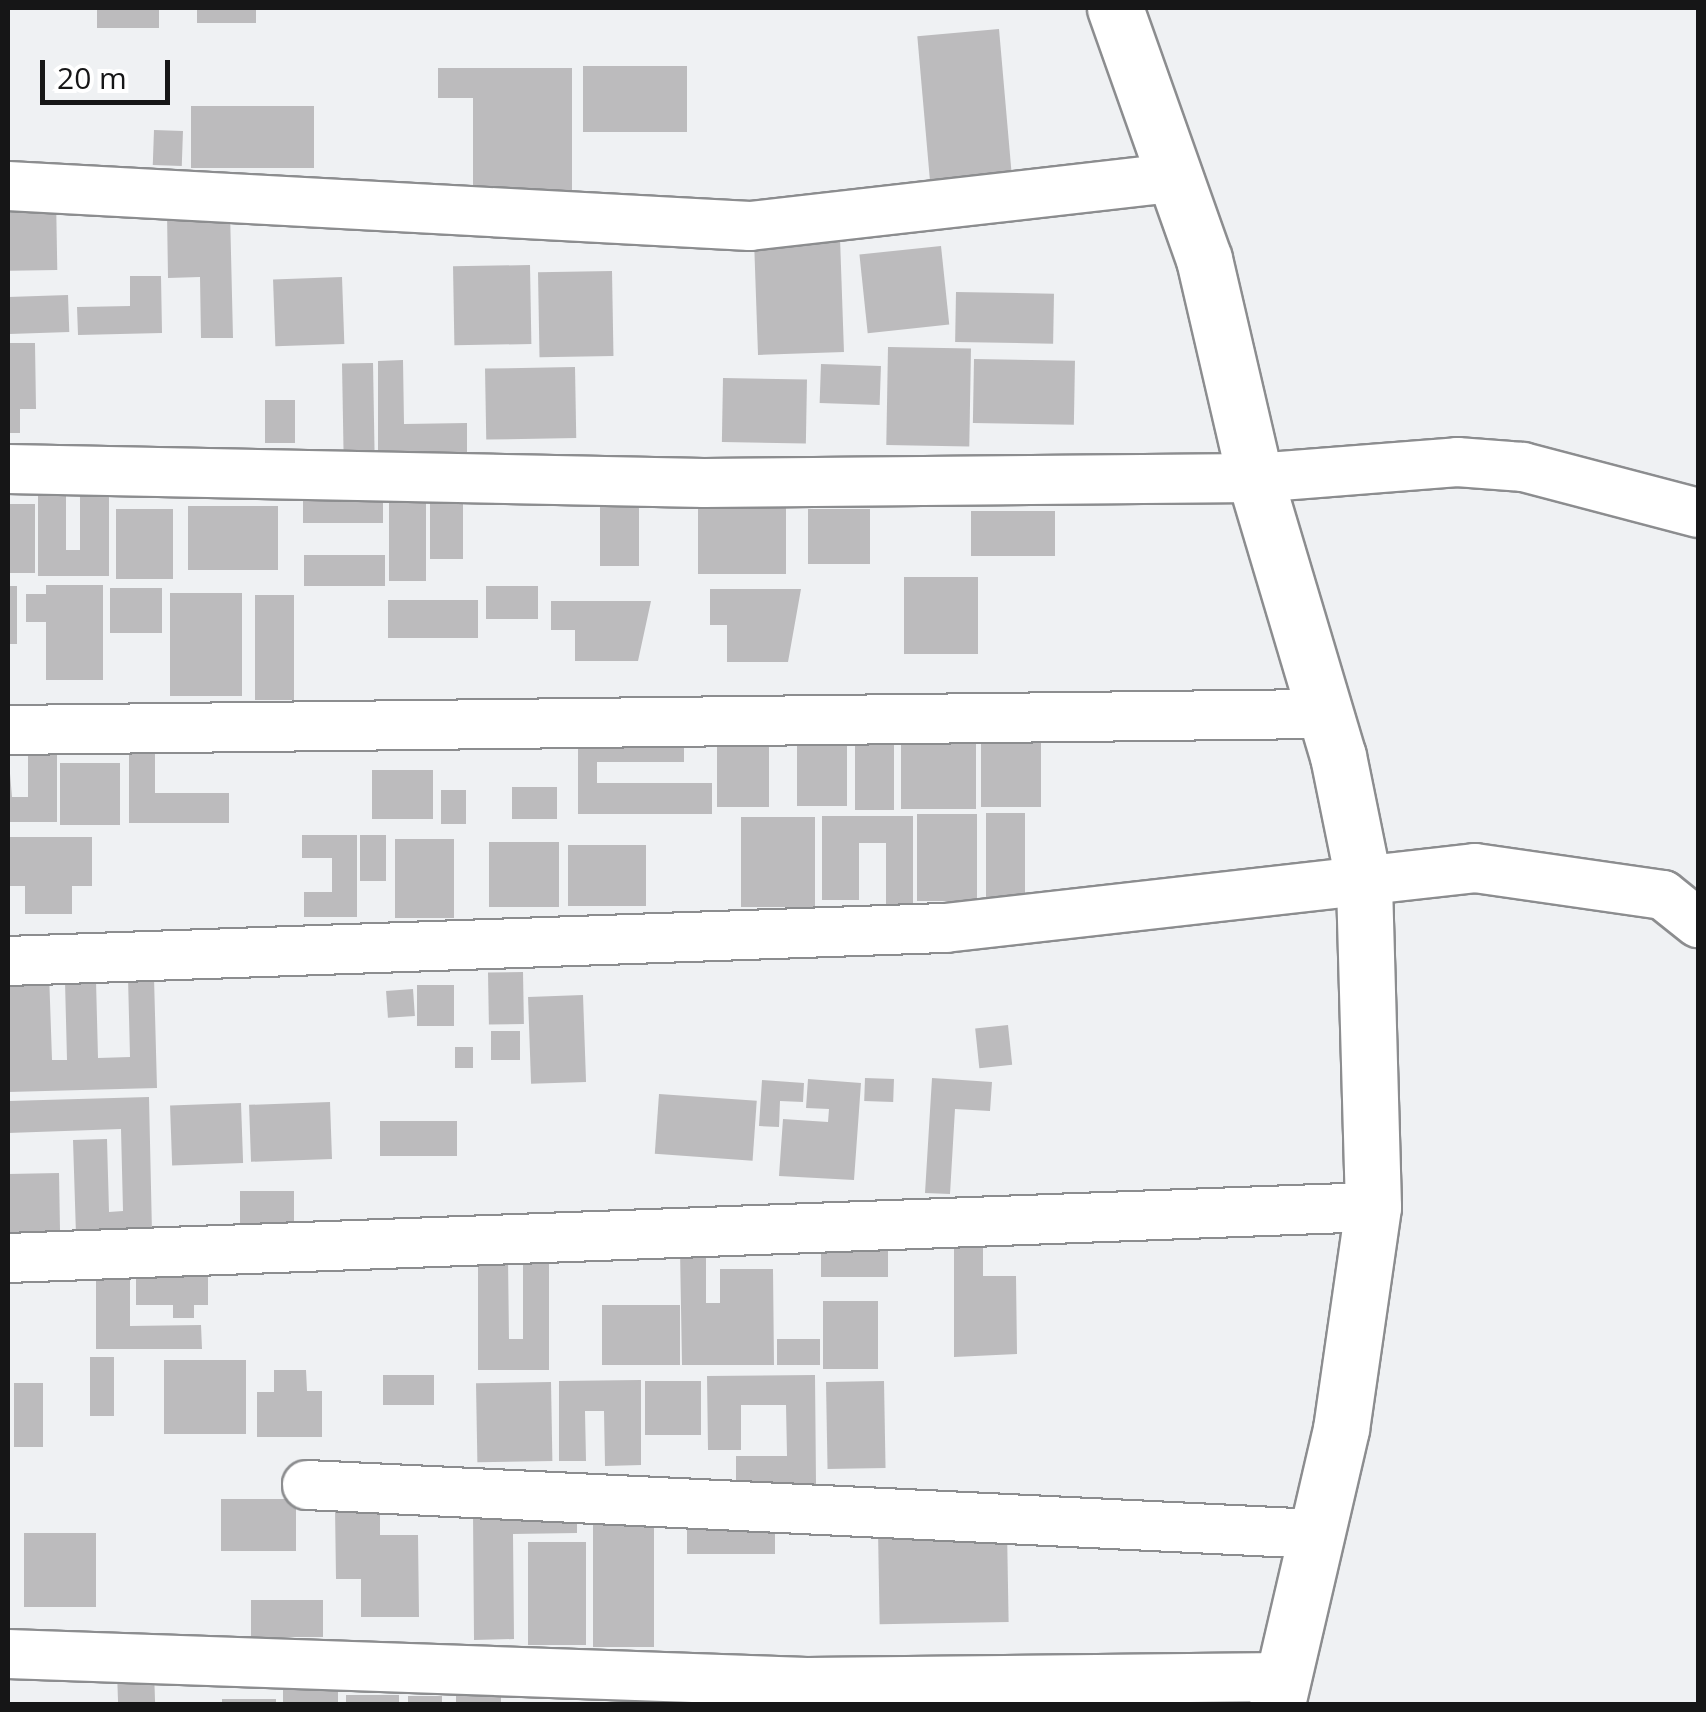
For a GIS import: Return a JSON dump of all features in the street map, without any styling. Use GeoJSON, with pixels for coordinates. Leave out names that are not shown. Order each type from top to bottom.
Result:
{"type":"FeatureCollection","features":[{"type":"Feature","properties":{"kind":"street"},"geometry":{"type":"LineString","coordinates":[[8,1654],[806,1682],[1280,1691],[1340,1429],[1373,1206],[1364,884],[1325,714],[1255,478],[1204,259],[1115,8]]}},
{"type":"Feature","properties":{"kind":"street"},"geometry":{"type":"LineString","coordinates":[[8,186],[750,226],[1174,178]]}},
{"type":"Feature","properties":{"kind":"street"},"geometry":{"type":"LineString","coordinates":[[8,469],[704,483],[1255,478],[1389,464],[1523,467],[1698,513]]}},
{"type":"Feature","properties":{"kind":"street"},"geometry":{"type":"LineString","coordinates":[[8,730],[1325,714]]}},
{"type":"Feature","properties":{"kind":"street"},"geometry":{"type":"LineString","coordinates":[[8,962],[860,933],[1364,884],[1476,868],[1599,880],[1663,895],[1698,923]]}},
{"type":"Feature","properties":{"kind":"street"},"geometry":{"type":"LineString","coordinates":[[8,1258],[1373,1206]]}},
{"type":"Feature","properties":{"kind":"street"},"geometry":{"type":"LineString","coordinates":[[306,1485],[1314,1534]]}},
{"type":"Feature","properties":{"kind":"building"},"geometry":{"type":"Polygon","coordinates":[[[97,8],[159,8],[159,28],[97,28],[97,8]]]}},
{"type":"Feature","properties":{"kind":"building"},"geometry":{"type":"Polygon","coordinates":[[[197,8],[256,8],[256,23],[197,23],[197,8]]]}},
{"type":"Feature","properties":{"kind":"building"},"geometry":{"type":"Polygon","coordinates":[[[999,29],[1012,173],[930,181],[917,36],[999,29]]]}},
{"type":"Feature","properties":{"kind":"building"},"geometry":{"type":"Polygon","coordinates":[[[583,66],[687,66],[687,132],[583,132],[583,66]]]}},
{"type":"Feature","properties":{"kind":"building"},"geometry":{"type":"Polygon","coordinates":[[[438,68],[572,68],[572,194],[473,194],[473,98],[438,98],[438,68]]]}},
{"type":"Feature","properties":{"kind":"building"},"geometry":{"type":"Polygon","coordinates":[[[191,106],[314,106],[314,168],[191,168],[191,106]]]}},
{"type":"Feature","properties":{"kind":"building"},"geometry":{"type":"Polygon","coordinates":[[[154,130],[183,131],[182,166],[153,165],[154,130]]]}},
{"type":"Feature","properties":{"kind":"building"},"geometry":{"type":"Polygon","coordinates":[[[56,196],[57,270],[9,271],[8,197],[56,196]]]}},
{"type":"Feature","properties":{"kind":"building"},"geometry":{"type":"Polygon","coordinates":[[[230,211],[233,338],[201,338],[200,277],[168,278],[167,212],[230,211]]]}},
{"type":"Feature","properties":{"kind":"building"},"geometry":{"type":"Polygon","coordinates":[[[840,238],[844,352],[758,355],[754,241],[840,238]]]}},
{"type":"Feature","properties":{"kind":"building"},"geometry":{"type":"Polygon","coordinates":[[[941,246],[949,325],[868,333],[859,255],[941,246]]]}},
{"type":"Feature","properties":{"kind":"building"},"geometry":{"type":"Polygon","coordinates":[[[530,265],[531,344],[454,345],[453,266],[530,265]]]}},
{"type":"Feature","properties":{"kind":"building"},"geometry":{"type":"Polygon","coordinates":[[[612,271],[613,356],[539,357],[538,272],[612,271]]]}},
{"type":"Feature","properties":{"kind":"building"},"geometry":{"type":"Polygon","coordinates":[[[130,276],[161,276],[162,333],[78,335],[77,307],[130,306],[130,276]]]}},
{"type":"Feature","properties":{"kind":"building"},"geometry":{"type":"Polygon","coordinates":[[[342,277],[344,344],[275,346],[273,279],[342,277]]]}},
{"type":"Feature","properties":{"kind":"building"},"geometry":{"type":"Polygon","coordinates":[[[956,292],[1054,294],[1053,344],[955,342],[956,292]]]}},
{"type":"Feature","properties":{"kind":"building"},"geometry":{"type":"Polygon","coordinates":[[[68,295],[69,332],[9,334],[8,297],[68,295]]]}},
{"type":"Feature","properties":{"kind":"building"},"geometry":{"type":"Polygon","coordinates":[[[8,343],[35,343],[36,409],[20,409],[20,433],[8,433],[8,343]]]}},
{"type":"Feature","properties":{"kind":"building"},"geometry":{"type":"Polygon","coordinates":[[[888,347],[971,348],[969,446],[886,445],[888,347]]]}},
{"type":"Feature","properties":{"kind":"building"},"geometry":{"type":"Polygon","coordinates":[[[974,359],[1075,361],[1074,425],[973,423],[974,359]]]}},
{"type":"Feature","properties":{"kind":"building"},"geometry":{"type":"Polygon","coordinates":[[[403,360],[404,424],[467,423],[467,453],[378,454],[378,361],[403,360]]]}},
{"type":"Feature","properties":{"kind":"building"},"geometry":{"type":"Polygon","coordinates":[[[373,363],[375,450],[344,451],[342,364],[373,363]]]}},
{"type":"Feature","properties":{"kind":"building"},"geometry":{"type":"Polygon","coordinates":[[[821,364],[881,366],[880,405],[820,403],[821,364]]]}},
{"type":"Feature","properties":{"kind":"building"},"geometry":{"type":"Polygon","coordinates":[[[575,367],[576,438],[486,440],[485,369],[575,367]]]}},
{"type":"Feature","properties":{"kind":"building"},"geometry":{"type":"Polygon","coordinates":[[[723,378],[807,379],[806,443],[722,442],[723,378]]]}},
{"type":"Feature","properties":{"kind":"building"},"geometry":{"type":"Polygon","coordinates":[[[265,400],[295,400],[295,443],[265,443],[265,400]]]}},
{"type":"Feature","properties":{"kind":"building"},"geometry":{"type":"Polygon","coordinates":[[[80,489],[109,489],[109,576],[38,576],[38,494],[66,494],[66,550],[80,550],[80,489]]]}},
{"type":"Feature","properties":{"kind":"building"},"geometry":{"type":"Polygon","coordinates":[[[303,492],[383,492],[383,523],[303,523],[303,492]]]}},
{"type":"Feature","properties":{"kind":"building"},"geometry":{"type":"Polygon","coordinates":[[[430,493],[463,493],[463,559],[430,559],[430,493]]]}},
{"type":"Feature","properties":{"kind":"building"},"geometry":{"type":"Polygon","coordinates":[[[389,495],[426,495],[426,581],[389,581],[389,495]]]}},
{"type":"Feature","properties":{"kind":"building"},"geometry":{"type":"Polygon","coordinates":[[[698,497],[786,497],[786,574],[698,574],[698,497]]]}},
{"type":"Feature","properties":{"kind":"building"},"geometry":{"type":"Polygon","coordinates":[[[600,501],[639,501],[639,566],[600,566],[600,501]]]}},
{"type":"Feature","properties":{"kind":"building"},"geometry":{"type":"Polygon","coordinates":[[[9,504],[35,504],[35,573],[9,573],[9,504]]]}},
{"type":"Feature","properties":{"kind":"building"},"geometry":{"type":"Polygon","coordinates":[[[188,506],[278,506],[278,570],[188,570],[188,506]]]}},
{"type":"Feature","properties":{"kind":"building"},"geometry":{"type":"Polygon","coordinates":[[[116,509],[173,509],[173,579],[116,579],[116,509]]]}},
{"type":"Feature","properties":{"kind":"building"},"geometry":{"type":"Polygon","coordinates":[[[808,509],[870,509],[870,564],[808,564],[808,509]]]}},
{"type":"Feature","properties":{"kind":"building"},"geometry":{"type":"Polygon","coordinates":[[[971,511],[1055,511],[1055,556],[971,556],[971,511]]]}},
{"type":"Feature","properties":{"kind":"building"},"geometry":{"type":"Polygon","coordinates":[[[304,555],[385,555],[385,586],[304,586],[304,555]]]}},
{"type":"Feature","properties":{"kind":"building"},"geometry":{"type":"Polygon","coordinates":[[[904,577],[978,577],[978,654],[904,654],[904,577]]]}},
{"type":"Feature","properties":{"kind":"building"},"geometry":{"type":"Polygon","coordinates":[[[46,585],[103,585],[103,680],[46,680],[46,622],[26,622],[26,594],[46,594],[46,585]]]}},
{"type":"Feature","properties":{"kind":"building"},"geometry":{"type":"Polygon","coordinates":[[[8,586],[17,586],[17,644],[8,644],[8,586]]]}},
{"type":"Feature","properties":{"kind":"building"},"geometry":{"type":"Polygon","coordinates":[[[486,586],[538,586],[538,619],[486,619],[486,586]]]}},
{"type":"Feature","properties":{"kind":"building"},"geometry":{"type":"Polygon","coordinates":[[[110,588],[162,588],[162,633],[110,633],[110,588]]]}},
{"type":"Feature","properties":{"kind":"building"},"geometry":{"type":"Polygon","coordinates":[[[710,589],[801,589],[788,662],[727,662],[727,625],[710,625],[710,589]]]}},
{"type":"Feature","properties":{"kind":"building"},"geometry":{"type":"Polygon","coordinates":[[[170,593],[242,593],[242,696],[170,696],[170,593]]]}},
{"type":"Feature","properties":{"kind":"building"},"geometry":{"type":"Polygon","coordinates":[[[255,595],[294,595],[294,700],[255,700],[255,595]]]}},
{"type":"Feature","properties":{"kind":"building"},"geometry":{"type":"Polygon","coordinates":[[[388,600],[478,600],[478,638],[388,638],[388,600]]]}},
{"type":"Feature","properties":{"kind":"building"},"geometry":{"type":"Polygon","coordinates":[[[551,601],[651,601],[638,661],[575,661],[575,630],[551,630],[551,601]]]}},
{"type":"Feature","properties":{"kind":"building"},"geometry":{"type":"Polygon","coordinates":[[[717,734],[769,734],[769,807],[717,807],[717,734]]]}},
{"type":"Feature","properties":{"kind":"building"},"geometry":{"type":"Polygon","coordinates":[[[901,734],[976,734],[976,809],[901,809],[901,734]]]}},
{"type":"Feature","properties":{"kind":"building"},"geometry":{"type":"Polygon","coordinates":[[[797,736],[847,736],[847,806],[797,806],[797,736]]]}},
{"type":"Feature","properties":{"kind":"building"},"geometry":{"type":"Polygon","coordinates":[[[578,737],[684,737],[684,762],[597,762],[597,783],[712,783],[712,814],[578,814],[578,737]]]}},
{"type":"Feature","properties":{"kind":"building"},"geometry":{"type":"Polygon","coordinates":[[[855,739],[894,739],[894,810],[855,810],[855,739]]]}},
{"type":"Feature","properties":{"kind":"building"},"geometry":{"type":"Polygon","coordinates":[[[981,739],[1041,739],[1041,807],[981,807],[981,739]]]}},
{"type":"Feature","properties":{"kind":"building"},"geometry":{"type":"Polygon","coordinates":[[[28,747],[57,747],[57,822],[8,822],[8,750],[12,797],[28,797],[28,747]]]}},
{"type":"Feature","properties":{"kind":"building"},"geometry":{"type":"Polygon","coordinates":[[[129,753],[155,753],[155,793],[229,793],[229,823],[129,823],[129,753]]]}},
{"type":"Feature","properties":{"kind":"building"},"geometry":{"type":"Polygon","coordinates":[[[60,763],[120,763],[120,825],[60,825],[60,763]]]}},
{"type":"Feature","properties":{"kind":"building"},"geometry":{"type":"Polygon","coordinates":[[[372,770],[433,770],[433,819],[372,819],[372,770]]]}},
{"type":"Feature","properties":{"kind":"building"},"geometry":{"type":"Polygon","coordinates":[[[512,787],[557,787],[557,819],[512,819],[512,787]]]}},
{"type":"Feature","properties":{"kind":"building"},"geometry":{"type":"Polygon","coordinates":[[[441,790],[466,790],[466,824],[441,824],[441,790]]]}},
{"type":"Feature","properties":{"kind":"building"},"geometry":{"type":"Polygon","coordinates":[[[986,813],[1025,813],[1025,898],[986,898],[986,813]]]}},
{"type":"Feature","properties":{"kind":"building"},"geometry":{"type":"Polygon","coordinates":[[[917,814],[977,814],[977,901],[917,901],[917,814]]]}},
{"type":"Feature","properties":{"kind":"building"},"geometry":{"type":"Polygon","coordinates":[[[822,816],[913,816],[913,904],[886,904],[886,843],[859,843],[859,900],[822,900],[822,816]]]}},
{"type":"Feature","properties":{"kind":"building"},"geometry":{"type":"Polygon","coordinates":[[[741,817],[815,817],[815,907],[741,907],[741,817]]]}},
{"type":"Feature","properties":{"kind":"building"},"geometry":{"type":"Polygon","coordinates":[[[302,835],[357,835],[357,917],[304,917],[304,892],[332,892],[332,858],[302,858],[302,835]]]}},
{"type":"Feature","properties":{"kind":"building"},"geometry":{"type":"Polygon","coordinates":[[[360,835],[386,835],[386,881],[360,881],[360,835]]]}},
{"type":"Feature","properties":{"kind":"building"},"geometry":{"type":"Polygon","coordinates":[[[8,837],[92,837],[92,886],[72,886],[72,914],[25,914],[25,886],[8,886],[8,837]]]}},
{"type":"Feature","properties":{"kind":"building"},"geometry":{"type":"Polygon","coordinates":[[[395,839],[454,839],[454,918],[395,918],[395,839]]]}},
{"type":"Feature","properties":{"kind":"building"},"geometry":{"type":"Polygon","coordinates":[[[489,842],[559,842],[559,907],[489,907],[489,842]]]}},
{"type":"Feature","properties":{"kind":"building"},"geometry":{"type":"Polygon","coordinates":[[[568,845],[646,845],[646,906],[568,906],[568,845]]]}},
{"type":"Feature","properties":{"kind":"building"},"geometry":{"type":"Polygon","coordinates":[[[49,972],[52,1060],[67,1060],[65,981],[96,980],[98,1058],[130,1057],[128,977],[154,977],[157,1088],[8,1092],[8,974],[49,972]]]}},
{"type":"Feature","properties":{"kind":"building"},"geometry":{"type":"Polygon","coordinates":[[[523,972],[524,1024],[489,1025],[488,973],[523,972]]]}},
{"type":"Feature","properties":{"kind":"building"},"geometry":{"type":"Polygon","coordinates":[[[417,985],[454,985],[454,1026],[417,1026],[417,985]]]}},
{"type":"Feature","properties":{"kind":"building"},"geometry":{"type":"Polygon","coordinates":[[[413,989],[415,1016],[388,1018],[386,991],[413,989]]]}},
{"type":"Feature","properties":{"kind":"building"},"geometry":{"type":"Polygon","coordinates":[[[583,995],[586,1082],[531,1084],[528,997],[583,995]]]}},
{"type":"Feature","properties":{"kind":"building"},"geometry":{"type":"Polygon","coordinates":[[[1008,1025],[1012,1065],[979,1068],[975,1028],[1008,1025]]]}},
{"type":"Feature","properties":{"kind":"building"},"geometry":{"type":"Polygon","coordinates":[[[491,1031],[520,1031],[520,1060],[491,1060],[491,1031]]]}},
{"type":"Feature","properties":{"kind":"building"},"geometry":{"type":"Polygon","coordinates":[[[455,1047],[473,1047],[473,1068],[455,1068],[455,1047]]]}},
{"type":"Feature","properties":{"kind":"building"},"geometry":{"type":"Polygon","coordinates":[[[865,1078],[894,1079],[893,1102],[864,1101],[865,1078]]]}},
{"type":"Feature","properties":{"kind":"building"},"geometry":{"type":"Polygon","coordinates":[[[932,1078],[992,1082],[990,1111],[955,1109],[950,1194],[925,1193],[932,1078]]]}},
{"type":"Feature","properties":{"kind":"building"},"geometry":{"type":"Polygon","coordinates":[[[808,1079],[861,1083],[854,1180],[779,1176],[783,1119],[828,1122],[829,1109],[806,1108],[808,1079]]]}},
{"type":"Feature","properties":{"kind":"building"},"geometry":{"type":"Polygon","coordinates":[[[762,1080],[804,1083],[803,1102],[780,1101],[779,1127],[759,1126],[762,1080]]]}},
{"type":"Feature","properties":{"kind":"building"},"geometry":{"type":"Polygon","coordinates":[[[659,1094],[757,1101],[753,1161],[655,1154],[659,1094]]]}},
{"type":"Feature","properties":{"kind":"building"},"geometry":{"type":"Polygon","coordinates":[[[149,1097],[152,1233],[76,1235],[73,1140],[107,1139],[109,1212],[123,1211],[121,1129],[8,1133],[8,1101],[149,1097]]]}},
{"type":"Feature","properties":{"kind":"building"},"geometry":{"type":"Polygon","coordinates":[[[330,1102],[332,1159],[251,1162],[249,1105],[330,1102]]]}},
{"type":"Feature","properties":{"kind":"building"},"geometry":{"type":"Polygon","coordinates":[[[241,1103],[243,1163],[172,1165],[170,1105],[241,1103]]]}},
{"type":"Feature","properties":{"kind":"building"},"geometry":{"type":"Polygon","coordinates":[[[380,1121],[457,1121],[457,1156],[380,1156],[380,1121]]]}},
{"type":"Feature","properties":{"kind":"building"},"geometry":{"type":"Polygon","coordinates":[[[59,1173],[60,1233],[9,1234],[8,1174],[59,1173]]]}},
{"type":"Feature","properties":{"kind":"building"},"geometry":{"type":"Polygon","coordinates":[[[240,1191],[294,1191],[294,1225],[240,1225],[240,1191]]]}},
{"type":"Feature","properties":{"kind":"building"},"geometry":{"type":"Polygon","coordinates":[[[954,1235],[983,1235],[983,1276],[1016,1276],[1017,1354],[954,1357],[954,1235]]]}},
{"type":"Feature","properties":{"kind":"building"},"geometry":{"type":"Polygon","coordinates":[[[821,1244],[888,1244],[888,1277],[821,1277],[821,1244]]]}},
{"type":"Feature","properties":{"kind":"building"},"geometry":{"type":"Polygon","coordinates":[[[680,1249],[706,1249],[706,1303],[720,1303],[720,1269],[773,1269],[774,1365],[682,1365],[680,1249]]]}},
{"type":"Feature","properties":{"kind":"building"},"geometry":{"type":"Polygon","coordinates":[[[549,1253],[549,1370],[478,1370],[478,1258],[508,1258],[509,1339],[523,1339],[523,1254],[549,1253]]]}},
{"type":"Feature","properties":{"kind":"building"},"geometry":{"type":"Polygon","coordinates":[[[96,1273],[130,1273],[130,1326],[201,1325],[202,1349],[96,1349],[96,1273]]]}},
{"type":"Feature","properties":{"kind":"building"},"geometry":{"type":"Polygon","coordinates":[[[208,1274],[208,1305],[194,1305],[194,1318],[173,1318],[173,1305],[136,1305],[136,1275],[208,1274]]]}},
{"type":"Feature","properties":{"kind":"building"},"geometry":{"type":"Polygon","coordinates":[[[823,1301],[878,1301],[878,1369],[823,1369],[823,1301]]]}},
{"type":"Feature","properties":{"kind":"building"},"geometry":{"type":"Polygon","coordinates":[[[602,1305],[680,1305],[680,1365],[602,1365],[602,1305]]]}},
{"type":"Feature","properties":{"kind":"building"},"geometry":{"type":"Polygon","coordinates":[[[777,1339],[820,1339],[820,1365],[777,1365],[777,1339]]]}},
{"type":"Feature","properties":{"kind":"building"},"geometry":{"type":"Polygon","coordinates":[[[90,1357],[114,1357],[114,1416],[90,1416],[90,1357]]]}},
{"type":"Feature","properties":{"kind":"building"},"geometry":{"type":"Polygon","coordinates":[[[164,1360],[246,1360],[246,1434],[164,1434],[164,1360]]]}},
{"type":"Feature","properties":{"kind":"building"},"geometry":{"type":"Polygon","coordinates":[[[274,1370],[306,1370],[307,1391],[322,1391],[322,1437],[257,1437],[257,1392],[274,1392],[274,1370]]]}},
{"type":"Feature","properties":{"kind":"building"},"geometry":{"type":"Polygon","coordinates":[[[383,1375],[434,1375],[434,1405],[383,1405],[383,1375]]]}},
{"type":"Feature","properties":{"kind":"building"},"geometry":{"type":"Polygon","coordinates":[[[815,1375],[816,1484],[736,1484],[736,1456],[787,1456],[786,1405],[741,1405],[741,1450],[708,1450],[707,1376],[815,1375]]]}},
{"type":"Feature","properties":{"kind":"building"},"geometry":{"type":"Polygon","coordinates":[[[641,1380],[641,1465],[605,1466],[604,1411],[585,1411],[586,1461],[559,1461],[559,1381],[641,1380]]]}},
{"type":"Feature","properties":{"kind":"building"},"geometry":{"type":"Polygon","coordinates":[[[645,1381],[701,1381],[701,1435],[645,1435],[645,1381]]]}},
{"type":"Feature","properties":{"kind":"building"},"geometry":{"type":"Polygon","coordinates":[[[884,1381],[886,1468],[828,1469],[826,1382],[884,1381]]]}},
{"type":"Feature","properties":{"kind":"building"},"geometry":{"type":"Polygon","coordinates":[[[551,1382],[552,1461],[477,1462],[476,1383],[551,1382]]]}},
{"type":"Feature","properties":{"kind":"building"},"geometry":{"type":"Polygon","coordinates":[[[14,1383],[43,1383],[43,1447],[14,1447],[14,1383]]]}},
{"type":"Feature","properties":{"kind":"building"},"geometry":{"type":"Polygon","coordinates":[[[221,1499],[296,1499],[296,1551],[221,1551],[221,1499]]]}},
{"type":"Feature","properties":{"kind":"building"},"geometry":{"type":"Polygon","coordinates":[[[335,1507],[380,1507],[380,1535],[418,1535],[419,1617],[361,1617],[361,1579],[336,1579],[335,1507]]]}},
{"type":"Feature","properties":{"kind":"building"},"geometry":{"type":"Polygon","coordinates":[[[473,1514],[577,1514],[577,1533],[513,1534],[514,1639],[474,1640],[473,1514]]]}},
{"type":"Feature","properties":{"kind":"building"},"geometry":{"type":"Polygon","coordinates":[[[593,1514],[654,1514],[654,1647],[593,1647],[593,1514]]]}},
{"type":"Feature","properties":{"kind":"building"},"geometry":{"type":"Polygon","coordinates":[[[687,1519],[775,1519],[775,1554],[687,1554],[687,1519]]]}},
{"type":"Feature","properties":{"kind":"building"},"geometry":{"type":"Polygon","coordinates":[[[1007,1529],[1009,1622],[880,1624],[878,1531],[1007,1529]]]}},
{"type":"Feature","properties":{"kind":"building"},"geometry":{"type":"Polygon","coordinates":[[[24,1533],[96,1533],[96,1607],[24,1607],[24,1533]]]}},
{"type":"Feature","properties":{"kind":"building"},"geometry":{"type":"Polygon","coordinates":[[[528,1542],[586,1542],[586,1645],[528,1645],[528,1542]]]}},
{"type":"Feature","properties":{"kind":"building"},"geometry":{"type":"Polygon","coordinates":[[[251,1600],[323,1600],[323,1637],[251,1637],[251,1600]]]}},
{"type":"Feature","properties":{"kind":"building"},"geometry":{"type":"Polygon","coordinates":[[[154,1671],[155,1704],[118,1704],[117,1672],[154,1671]]]}},
{"type":"Feature","properties":{"kind":"building"},"geometry":{"type":"Polygon","coordinates":[[[283,1690],[338,1690],[338,1704],[283,1704],[283,1690]]]}},
{"type":"Feature","properties":{"kind":"building"},"geometry":{"type":"Polygon","coordinates":[[[456,1694],[501,1694],[501,1704],[456,1704],[456,1694]]]}},
{"type":"Feature","properties":{"kind":"building"},"geometry":{"type":"Polygon","coordinates":[[[346,1695],[399,1695],[399,1704],[346,1704],[346,1695]]]}},
{"type":"Feature","properties":{"kind":"building"},"geometry":{"type":"Polygon","coordinates":[[[408,1696],[442,1696],[442,1704],[408,1704],[408,1696]]]}},
{"type":"Feature","properties":{"kind":"building"},"geometry":{"type":"Polygon","coordinates":[[[222,1699],[276,1699],[276,1704],[222,1704],[222,1699]]]}}]}
